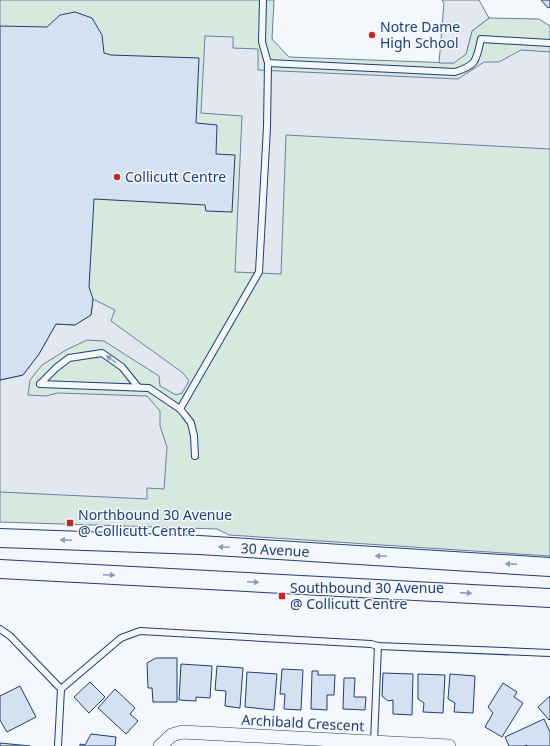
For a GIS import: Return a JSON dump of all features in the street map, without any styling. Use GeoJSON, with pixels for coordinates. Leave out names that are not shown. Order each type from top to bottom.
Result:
{"type":"FeatureCollection","features":[{"type":"Feature","properties":{"kind":"main road","name":"30 Avenue"},"geometry":{"type":"LineString","coordinates":[[0,538],[199,545],[550,566]]}},
{"type":"Feature","properties":{"kind":"main road"},"geometry":{"type":"LineString","coordinates":[[0,569],[550,598]]}},
{"type":"Feature","properties":{"kind":"street","name":"Archibald Crescent"},"geometry":{"type":"LineString","coordinates":[[160,746],[172,735],[182,732],[449,746]]}},
{"type":"Feature","properties":{"kind":"lane"},"geometry":{"type":"LineString","coordinates":[[180,409],[259,272],[267,127],[268,63],[262,42],[263,0]]}},
{"type":"Feature","properties":{"kind":"lane"},"geometry":{"type":"LineString","coordinates":[[268,63],[454,72],[470,67],[477,56],[481,39],[550,43]]}},
{"type":"Feature","properties":{"kind":"lane"},"geometry":{"type":"LineString","coordinates":[[138,387],[122,367],[102,353],[69,358],[56,368],[40,384],[149,388],[180,409],[191,423],[194,436],[195,456]]}},
{"type":"Feature","properties":{"kind":"lane"},"geometry":{"type":"LineString","coordinates":[[0,629],[10,636],[61,689]]}},
{"type":"Feature","properties":{"kind":"lane"},"geometry":{"type":"LineString","coordinates":[[58,746],[61,689],[121,638],[140,631],[370,644],[378,646],[550,653]]}},
{"type":"Feature","properties":{"kind":"lane"},"geometry":{"type":"LineString","coordinates":[[374,742],[378,646]]}},
{"type":"Feature","properties":{"kind":"shaded area"},"geometry":{"type":"Polygon","coordinates":[[[0,0],[274,0],[272,39],[289,57],[453,63],[466,54],[472,31],[489,18],[539,19],[550,26],[550,556],[229,535],[217,529],[0,522],[0,0]]]}},
{"type":"Feature","properties":{"kind":"shaded area"},"geometry":{"type":"Polygon","coordinates":[[[442,0],[479,0],[489,18],[472,31],[466,54],[454,63],[439,63],[444,3],[442,0]]]}},
{"type":"Feature","properties":{"kind":"shaded area"},"geometry":{"type":"Polygon","coordinates":[[[205,36],[233,37],[233,48],[258,49],[258,70],[458,79],[484,62],[499,62],[521,50],[550,52],[550,149],[286,135],[281,274],[235,272],[242,116],[201,113],[205,36]]]}},
{"type":"Feature","properties":{"kind":"shaded area"},"geometry":{"type":"Polygon","coordinates":[[[93,299],[115,310],[111,321],[183,373],[189,381],[182,393],[176,395],[160,386],[159,376],[104,341],[87,340],[66,350],[42,365],[30,380],[28,395],[46,396],[58,393],[147,396],[160,411],[160,426],[167,447],[164,489],[147,488],[147,499],[0,492],[0,380],[23,375],[39,354],[56,324],[75,325],[91,315],[93,299]]]}},
{"type":"Feature","properties":{"kind":"building"},"geometry":{"type":"Polygon","coordinates":[[[541,0],[550,0],[550,7],[548,8],[541,0]]]}},
{"type":"Feature","properties":{"kind":"building","name":"Collicutt Centre"},"geometry":{"type":"Polygon","coordinates":[[[75,12],[92,18],[102,35],[104,53],[111,55],[199,58],[196,123],[217,125],[216,154],[235,155],[232,212],[206,211],[205,205],[94,199],[89,287],[93,299],[91,315],[75,325],[56,324],[39,354],[23,375],[0,380],[0,26],[47,27],[60,15],[75,12]]]}},
{"type":"Feature","properties":{"kind":"building"},"geometry":{"type":"Polygon","coordinates":[[[156,658],[177,658],[177,702],[153,702],[152,688],[148,688],[147,663],[156,658]]]}},
{"type":"Feature","properties":{"kind":"building"},"geometry":{"type":"Polygon","coordinates":[[[181,664],[212,666],[210,698],[196,697],[196,701],[179,700],[181,664]]]}},
{"type":"Feature","properties":{"kind":"building"},"geometry":{"type":"Polygon","coordinates":[[[217,666],[243,668],[240,708],[225,706],[226,691],[215,690],[217,666]]]}},
{"type":"Feature","properties":{"kind":"building"},"geometry":{"type":"Polygon","coordinates":[[[282,669],[303,670],[301,710],[284,709],[285,694],[280,694],[282,669]]]}},
{"type":"Feature","properties":{"kind":"building"},"geometry":{"type":"Polygon","coordinates":[[[312,671],[318,671],[318,675],[335,675],[334,695],[327,695],[327,710],[311,709],[312,671]]]}},
{"type":"Feature","properties":{"kind":"building"},"geometry":{"type":"Polygon","coordinates":[[[247,672],[277,674],[274,710],[245,707],[247,672]]]}},
{"type":"Feature","properties":{"kind":"building"},"geometry":{"type":"Polygon","coordinates":[[[383,673],[413,674],[412,715],[393,714],[393,700],[388,701],[382,696],[383,673]]]}},
{"type":"Feature","properties":{"kind":"building"},"geometry":{"type":"Polygon","coordinates":[[[418,674],[445,675],[443,713],[423,712],[424,703],[418,699],[418,674]]]}},
{"type":"Feature","properties":{"kind":"building"},"geometry":{"type":"Polygon","coordinates":[[[450,674],[475,676],[473,713],[454,712],[455,703],[448,699],[450,674]]]}},
{"type":"Feature","properties":{"kind":"building"},"geometry":{"type":"Polygon","coordinates":[[[344,678],[355,678],[354,697],[366,697],[365,710],[343,709],[344,678]]]}},
{"type":"Feature","properties":{"kind":"building"},"geometry":{"type":"Polygon","coordinates":[[[90,682],[105,697],[89,713],[74,697],[90,682]]]}},
{"type":"Feature","properties":{"kind":"building"},"geometry":{"type":"Polygon","coordinates":[[[503,683],[517,692],[514,697],[523,703],[502,737],[485,727],[493,713],[488,707],[503,683]]]}},
{"type":"Feature","properties":{"kind":"building"},"geometry":{"type":"Polygon","coordinates":[[[20,686],[36,717],[7,732],[0,720],[0,696],[20,686]]]}},
{"type":"Feature","properties":{"kind":"building"},"geometry":{"type":"Polygon","coordinates":[[[115,689],[135,708],[130,714],[138,721],[126,734],[98,708],[115,689]]]}},
{"type":"Feature","properties":{"kind":"building"},"geometry":{"type":"Polygon","coordinates":[[[550,696],[550,719],[549,720],[538,707],[550,696]]]}},
{"type":"Feature","properties":{"kind":"building"},"geometry":{"type":"Polygon","coordinates":[[[544,719],[550,732],[550,746],[509,746],[505,737],[544,719]]]}},
{"type":"Feature","properties":{"kind":"building"},"geometry":{"type":"Polygon","coordinates":[[[91,734],[116,737],[115,746],[80,746],[80,744],[85,745],[91,734]]]}},
{"type":"Feature","properties":{"kind":"building"},"geometry":{"type":"Polygon","coordinates":[[[0,743],[30,746],[0,746],[0,743]]]}},
{"type":"Feature","properties":{"kind":"place","name":"Notre Dame High School"},"geometry":{"type":"Point","coordinates":[372,35]}},
{"type":"Feature","properties":{"kind":"place","name":"Collicutt Centre"},"geometry":{"type":"Point","coordinates":[117,177]}},
{"type":"Feature","properties":{"kind":"place","name":"Northbound 30 Avenue @ Collicutt Centre"},"geometry":{"type":"Point","coordinates":[70,523]}},
{"type":"Feature","properties":{"kind":"place","name":"Southbound 30 Avenue @ Collicutt Centre"},"geometry":{"type":"Point","coordinates":[282,596]}}]}
